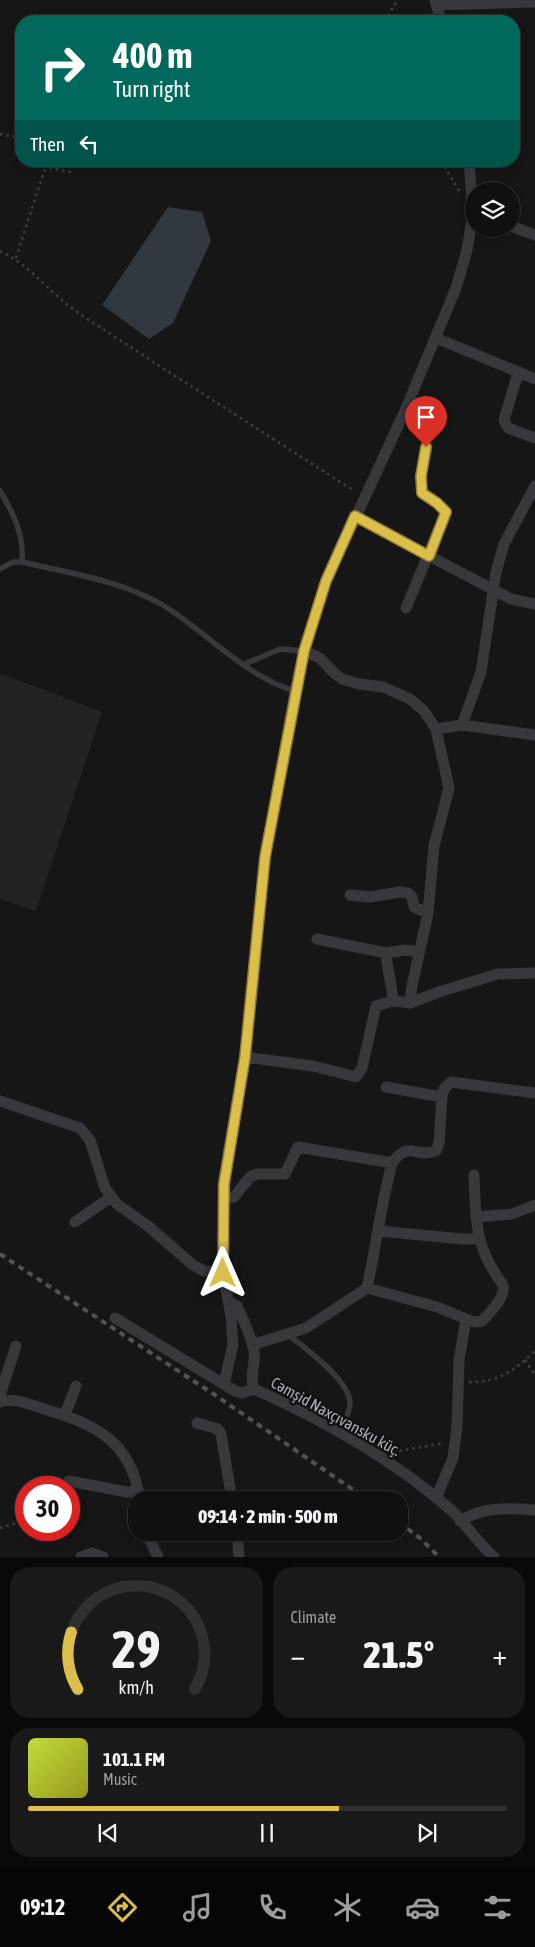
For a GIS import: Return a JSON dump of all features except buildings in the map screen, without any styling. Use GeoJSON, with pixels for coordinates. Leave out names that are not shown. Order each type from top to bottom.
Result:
{"type":"FeatureCollection","features":[{"type":"Feature","properties":{"kind":"street"},"geometry":{"type":"LineString","coordinates":[[439,15],[436,2],[535,2]]}},
{"type":"Feature","properties":{"kind":"street"},"geometry":{"type":"LineString","coordinates":[[469,167],[471,182]]}},
{"type":"Feature","properties":{"kind":"street"},"geometry":{"type":"LineString","coordinates":[[520,229],[535,235]]}},
{"type":"Feature","properties":{"kind":"street"},"geometry":{"type":"LineString","coordinates":[[224,1384],[233,1345],[229,1302],[223,1273],[223,1198],[245,1057],[261,889],[295,691],[304,651],[326,581],[436,338],[456,288],[469,237]]}},
{"type":"Feature","properties":{"kind":"street"},"geometry":{"type":"LineString","coordinates":[[436,338],[535,379]]}},
{"type":"Feature","properties":{"kind":"street"},"geometry":{"type":"LineString","coordinates":[[518,373],[504,420],[508,428],[535,438]]}},
{"type":"Feature","properties":{"kind":"street"},"geometry":{"type":"LineString","coordinates":[[406,608],[446,512],[422,493],[421,476],[426,447]]}},
{"type":"Feature","properties":{"kind":"street"},"geometry":{"type":"LineString","coordinates":[[462,725],[481,672],[494,590],[504,544],[535,486]]}},
{"type":"Feature","properties":{"kind":"street"},"geometry":{"type":"LineString","coordinates":[[355,516],[511,599],[535,604]]}},
{"type":"Feature","properties":{"kind":"street"},"geometry":{"type":"LineString","coordinates":[[304,651],[320,658],[333,672],[342,678],[359,684],[383,687],[410,699],[424,710],[436,729],[449,788],[434,846],[428,913],[410,1004]]}},
{"type":"Feature","properties":{"kind":"street"},"geometry":{"type":"LineString","coordinates":[[436,729],[462,725],[535,735]]}},
{"type":"Feature","properties":{"kind":"street"},"geometry":{"type":"LineString","coordinates":[[350,895],[370,896],[400,892],[408,893],[412,897],[414,907],[428,913]]}},
{"type":"Feature","properties":{"kind":"street"},"geometry":{"type":"LineString","coordinates":[[317,939],[386,954],[405,950],[419,952]]}},
{"type":"Feature","properties":{"kind":"street"},"geometry":{"type":"LineString","coordinates":[[386,954],[387,971],[392,987],[393,1001]]}},
{"type":"Feature","properties":{"kind":"street"},"geometry":{"type":"LineString","coordinates":[[245,1057],[313,1066],[356,1077],[362,1068],[376,1006],[393,1001],[410,1004],[442,991],[498,974],[535,973]]}},
{"type":"Feature","properties":{"kind":"street"},"geometry":{"type":"LineString","coordinates":[[252,1345],[289,1335],[306,1328],[366,1288],[379,1231],[380,1208],[392,1163],[399,1154],[406,1150],[430,1153],[436,1151],[439,1143],[442,1096],[444,1089],[451,1082],[535,1094]]}},
{"type":"Feature","properties":{"kind":"street"},"geometry":{"type":"LineString","coordinates":[[386,1087],[442,1096]]}},
{"type":"Feature","properties":{"kind":"street"},"geometry":{"type":"LineString","coordinates":[[0,1101],[80,1128],[90,1140],[105,1188],[111,1197],[193,1265],[204,1271],[223,1273]]}},
{"type":"Feature","properties":{"kind":"street"},"geometry":{"type":"LineString","coordinates":[[223,1198],[234,1197],[240,1192],[250,1177],[257,1174],[285,1174],[298,1147],[392,1163]]}},
{"type":"Feature","properties":{"kind":"street"},"geometry":{"type":"LineString","coordinates":[[366,1288],[437,1307],[478,1323],[482,1321],[502,1297],[504,1290],[503,1285],[481,1249],[478,1239],[474,1175]]}},
{"type":"Feature","properties":{"kind":"street"},"geometry":{"type":"LineString","coordinates":[[75,1222],[111,1197]]}},
{"type":"Feature","properties":{"kind":"street"},"geometry":{"type":"LineString","coordinates":[[476,1217],[512,1214],[535,1205]]}},
{"type":"Feature","properties":{"kind":"street"},"geometry":{"type":"LineString","coordinates":[[379,1231],[478,1239]]}},
{"type":"Feature","properties":{"kind":"street","name":"Cəmşid Naxçıvansku küç."},"geometry":{"type":"LineString","coordinates":[[229,1302],[237,1306],[252,1345],[254,1352],[251,1382],[254,1389],[379,1455],[452,1510],[482,1548],[494,1557]]}},
{"type":"Feature","properties":{"kind":"street"},"geometry":{"type":"LineString","coordinates":[[115,1318],[224,1384],[242,1392],[254,1389]]}},
{"type":"Feature","properties":{"kind":"street"},"geometry":{"type":"LineString","coordinates":[[436,1498],[453,1458],[460,1382],[459,1360],[466,1319]]}},
{"type":"Feature","properties":{"kind":"street"},"geometry":{"type":"LineString","coordinates":[[0,1396],[16,1346]]}},
{"type":"Feature","properties":{"kind":"street"},"geometry":{"type":"LineString","coordinates":[[65,1415],[76,1386]]}},
{"type":"Feature","properties":{"kind":"street"},"geometry":{"type":"LineString","coordinates":[[0,1402],[14,1401],[65,1415],[97,1428],[118,1445],[127,1459],[137,1491]]}},
{"type":"Feature","properties":{"kind":"street"},"geometry":{"type":"LineString","coordinates":[[197,1423],[218,1429],[221,1434],[230,1491]]}},
{"type":"Feature","properties":{"kind":"street"},"geometry":{"type":"LineString","coordinates":[[80,1483],[128,1492]]}},
{"type":"Feature","properties":{"kind":"street"},"geometry":{"type":"LineString","coordinates":[[460,1521],[484,1510],[505,1508],[535,1510]]}},
{"type":"Feature","properties":{"kind":"street"},"geometry":{"type":"LineString","coordinates":[[150,1541],[158,1557]]}},
{"type":"Feature","properties":{"kind":"street"},"geometry":{"type":"LineString","coordinates":[[238,1541],[239,1557]]}},
{"type":"Feature","properties":{"kind":"street"},"geometry":{"type":"LineString","coordinates":[[81,1557],[92,1553],[103,1557]]}},
{"type":"Feature","properties":{"kind":"lane"},"geometry":{"type":"LineString","coordinates":[[0,491],[21,531],[24,544],[22,562]]}},
{"type":"Feature","properties":{"kind":"lane"},"geometry":{"type":"LineString","coordinates":[[0,568],[13,562],[22,562],[105,581],[138,592],[163,606],[264,678],[295,691]]}},
{"type":"Feature","properties":{"kind":"lane"},"geometry":{"type":"LineString","coordinates":[[245,664],[280,649],[304,651]]}},
{"type":"Feature","properties":{"kind":"lane"},"geometry":{"type":"LineString","coordinates":[[289,1335],[339,1379],[350,1403],[341,1434]]}},
{"type":"Feature","properties":{"kind":"path"},"geometry":{"type":"LineString","coordinates":[[388,15],[398,0]]}},
{"type":"Feature","properties":{"kind":"path"},"geometry":{"type":"LineString","coordinates":[[0,134],[15,137]]}},
{"type":"Feature","properties":{"kind":"path"},"geometry":{"type":"LineString","coordinates":[[445,167],[465,201]]}},
{"type":"Feature","properties":{"kind":"path"},"geometry":{"type":"LineString","coordinates":[[16,258],[44,171],[50,168],[75,173]]}},
{"type":"Feature","properties":{"kind":"path"},"geometry":{"type":"LineString","coordinates":[[0,251],[16,258],[77,312],[364,498]]}},
{"type":"Feature","properties":{"kind":"path"},"geometry":{"type":"LineString","coordinates":[[460,1382],[486,1382],[502,1377],[535,1351]]}},
{"type":"Feature","properties":{"kind":"path"},"geometry":{"type":"LineString","coordinates":[[525,1360],[535,1375]]}},
{"type":"Feature","properties":{"kind":"path"},"geometry":{"type":"LineString","coordinates":[[379,1455],[455,1442]]}},
{"type":"Feature","properties":{"kind":"path"},"geometry":{"type":"LineString","coordinates":[[0,1528],[15,1523]]}},
{"type":"Feature","properties":{"kind":"shaded area"},"geometry":{"type":"Polygon","coordinates":[[[168,207],[202,212],[211,241],[173,323],[149,339],[102,305],[168,207]]]}},
{"type":"Feature","properties":{"kind":"shaded area"},"geometry":{"type":"Polygon","coordinates":[[[0,673],[102,712],[36,911],[0,899],[0,673]]]}},
{"type":"Feature","properties":{"kind":"railway"},"geometry":{"type":"LineString","coordinates":[[0,1254],[218,1397],[355,1491]]}},
{"type":"Feature","properties":{"kind":"railway"},"geometry":{"type":"LineString","coordinates":[[408,1529],[439,1557]]}},
{"type":"Feature","properties":{"kind":"route"},"geometry":{"type":"LineString","coordinates":[[223,1273],[224,1184],[245,1057],[265,857],[304,651],[326,581],[355,516],[429,556],[446,512],[422,493],[421,476],[426,447]]}}]}
